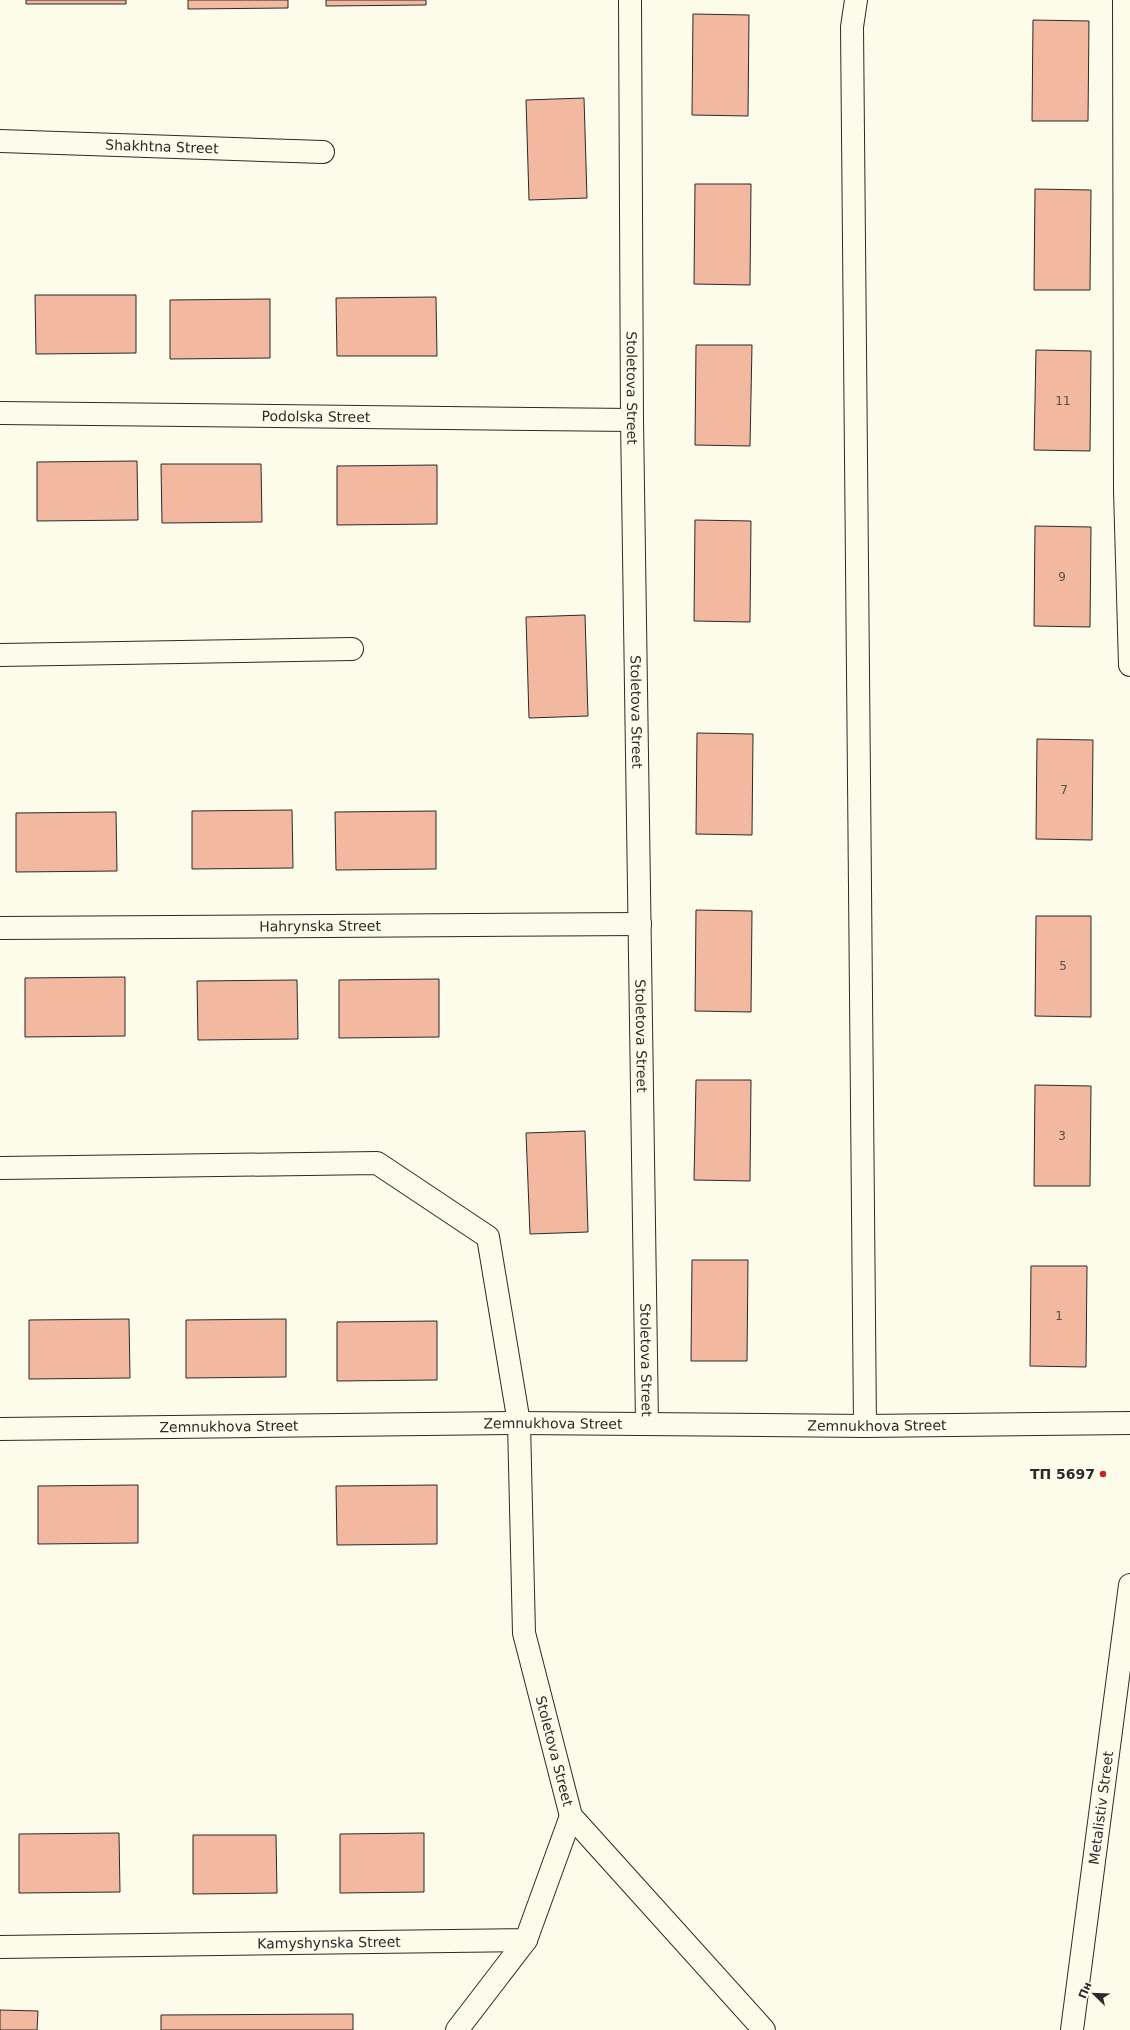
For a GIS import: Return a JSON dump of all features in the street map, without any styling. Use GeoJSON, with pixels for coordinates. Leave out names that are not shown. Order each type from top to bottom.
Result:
{"type":"FeatureCollection","features":[{"type":"Feature","properties":{"kind":"street","name":"Stoletova Street"},"geometry":{"type":"LineString","coordinates":[[630,0],[632,420],[647,1424]]}},
{"type":"Feature","properties":{"kind":"street"},"geometry":{"type":"LineString","coordinates":[[856,0],[852,27],[865,1426]]}},
{"type":"Feature","properties":{"kind":"street"},"geometry":{"type":"LineString","coordinates":[[1124,0],[1125,491],[1130,665]]}},
{"type":"Feature","properties":{"kind":"street","name":"Shakhtna Street"},"geometry":{"type":"LineString","coordinates":[[0,142],[323,152]]}},
{"type":"Feature","properties":{"kind":"street","name":"Podolska Street"},"geometry":{"type":"LineString","coordinates":[[0,413],[632,420]]}},
{"type":"Feature","properties":{"kind":"street"},"geometry":{"type":"LineString","coordinates":[[0,654],[352,648]]}},
{"type":"Feature","properties":{"kind":"street","name":"Hahrynska Street"},"geometry":{"type":"LineString","coordinates":[[0,928],[640,924]]}},
{"type":"Feature","properties":{"kind":"street","name":"Stoletova Street"},"geometry":{"type":"LineString","coordinates":[[0,1168],[377,1163],[488,1237],[519,1423],[524,1633],[571,1816],[764,2030]]}},
{"type":"Feature","properties":{"kind":"street","name":"Zemnukhova Street"},"geometry":{"type":"LineString","coordinates":[[0,1429],[519,1423],[865,1426],[1130,1423]]}},
{"type":"Feature","properties":{"kind":"street","name":"Metalistiv Street"},"geometry":{"type":"LineString","coordinates":[[1072,2030],[1130,1585]]}},
{"type":"Feature","properties":{"kind":"street"},"geometry":{"type":"LineString","coordinates":[[457,2030],[526,1940],[571,1816]]}},
{"type":"Feature","properties":{"kind":"street","name":"Kamyshynska Street"},"geometry":{"type":"LineString","coordinates":[[0,1947],[526,1940]]}},
{"type":"Feature","properties":{"kind":"building"},"geometry":{"type":"Polygon","coordinates":[[[26,0],[126,0],[126,4],[26,4],[26,0]]]}},
{"type":"Feature","properties":{"kind":"building"},"geometry":{"type":"Polygon","coordinates":[[[188,0],[288,0],[288,8],[188,9],[188,0]]]}},
{"type":"Feature","properties":{"kind":"building"},"geometry":{"type":"Polygon","coordinates":[[[326,0],[426,0],[426,5],[326,6],[326,0]]]}},
{"type":"Feature","properties":{"kind":"building"},"geometry":{"type":"Polygon","coordinates":[[[693,14],[749,15],[748,116],[692,115],[693,14]]]}},
{"type":"Feature","properties":{"kind":"building"},"geometry":{"type":"Polygon","coordinates":[[[1033,20],[1089,21],[1088,121],[1032,121],[1033,20]]]}},
{"type":"Feature","properties":{"kind":"building"},"geometry":{"type":"Polygon","coordinates":[[[584,98],[587,198],[529,200],[526,100],[584,98]]]}},
{"type":"Feature","properties":{"kind":"building"},"geometry":{"type":"Polygon","coordinates":[[[695,184],[751,184],[750,285],[694,284],[695,184]]]}},
{"type":"Feature","properties":{"kind":"building"},"geometry":{"type":"Polygon","coordinates":[[[1035,189],[1091,190],[1090,290],[1034,290],[1035,189]]]}},
{"type":"Feature","properties":{"kind":"building"},"geometry":{"type":"Polygon","coordinates":[[[35,295],[136,295],[136,353],[36,354],[35,295]]]}},
{"type":"Feature","properties":{"kind":"building"},"geometry":{"type":"Polygon","coordinates":[[[436,297],[437,356],[337,356],[336,298],[436,297]]]}},
{"type":"Feature","properties":{"kind":"building"},"geometry":{"type":"Polygon","coordinates":[[[270,299],[270,358],[170,359],[170,300],[270,299]]]}},
{"type":"Feature","properties":{"kind":"building"},"geometry":{"type":"Polygon","coordinates":[[[696,345],[752,345],[750,446],[695,445],[696,345]]]}},
{"type":"Feature","properties":{"kind":"building"},"geometry":{"type":"Polygon","coordinates":[[[1036,350],[1091,351],[1090,451],[1034,450],[1036,350]]]}},
{"type":"Feature","properties":{"kind":"building"},"geometry":{"type":"Polygon","coordinates":[[[137,461],[138,520],[37,521],[37,462],[137,461]]]}},
{"type":"Feature","properties":{"kind":"building"},"geometry":{"type":"Polygon","coordinates":[[[161,464],[261,464],[262,522],[162,523],[161,464]]]}},
{"type":"Feature","properties":{"kind":"building"},"geometry":{"type":"Polygon","coordinates":[[[437,465],[437,524],[337,525],[337,466],[437,465]]]}},
{"type":"Feature","properties":{"kind":"building"},"geometry":{"type":"Polygon","coordinates":[[[695,520],[751,521],[750,622],[694,621],[695,520]]]}},
{"type":"Feature","properties":{"kind":"building"},"geometry":{"type":"Polygon","coordinates":[[[1035,526],[1091,527],[1090,627],[1034,626],[1035,526]]]}},
{"type":"Feature","properties":{"kind":"building"},"geometry":{"type":"Polygon","coordinates":[[[585,615],[588,716],[529,718],[526,617],[585,615]]]}},
{"type":"Feature","properties":{"kind":"building"},"geometry":{"type":"Polygon","coordinates":[[[697,733],[753,734],[752,835],[696,834],[697,733]]]}},
{"type":"Feature","properties":{"kind":"building"},"geometry":{"type":"Polygon","coordinates":[[[1037,739],[1093,740],[1092,840],[1036,839],[1037,739]]]}},
{"type":"Feature","properties":{"kind":"building"},"geometry":{"type":"Polygon","coordinates":[[[292,810],[293,868],[192,869],[192,811],[292,810]]]}},
{"type":"Feature","properties":{"kind":"building"},"geometry":{"type":"Polygon","coordinates":[[[436,811],[436,869],[336,870],[335,812],[436,811]]]}},
{"type":"Feature","properties":{"kind":"building"},"geometry":{"type":"Polygon","coordinates":[[[116,812],[117,871],[16,872],[16,813],[116,812]]]}},
{"type":"Feature","properties":{"kind":"building"},"geometry":{"type":"Polygon","coordinates":[[[696,910],[752,911],[751,1012],[695,1011],[696,910]]]}},
{"type":"Feature","properties":{"kind":"building"},"geometry":{"type":"Polygon","coordinates":[[[1036,916],[1091,916],[1091,1017],[1035,1016],[1036,916]]]}},
{"type":"Feature","properties":{"kind":"building"},"geometry":{"type":"Polygon","coordinates":[[[125,977],[125,1036],[25,1037],[25,978],[125,977]]]}},
{"type":"Feature","properties":{"kind":"building"},"geometry":{"type":"Polygon","coordinates":[[[439,979],[439,1037],[339,1038],[339,980],[439,979]]]}},
{"type":"Feature","properties":{"kind":"building"},"geometry":{"type":"Polygon","coordinates":[[[297,980],[298,1039],[198,1040],[197,981],[297,980]]]}},
{"type":"Feature","properties":{"kind":"building"},"geometry":{"type":"Polygon","coordinates":[[[696,1080],[751,1080],[750,1181],[694,1180],[696,1080]]]}},
{"type":"Feature","properties":{"kind":"building"},"geometry":{"type":"Polygon","coordinates":[[[1035,1085],[1091,1086],[1090,1186],[1034,1186],[1035,1085]]]}},
{"type":"Feature","properties":{"kind":"building"},"geometry":{"type":"Polygon","coordinates":[[[585,1131],[588,1232],[530,1234],[526,1133],[585,1131]]]}},
{"type":"Feature","properties":{"kind":"building"},"geometry":{"type":"Polygon","coordinates":[[[692,1260],[748,1260],[747,1361],[691,1361],[692,1260]]]}},
{"type":"Feature","properties":{"kind":"building"},"geometry":{"type":"Polygon","coordinates":[[[1031,1266],[1087,1266],[1086,1367],[1030,1366],[1031,1266]]]}},
{"type":"Feature","properties":{"kind":"building"},"geometry":{"type":"Polygon","coordinates":[[[129,1319],[130,1378],[29,1379],[29,1320],[129,1319]]]}},
{"type":"Feature","properties":{"kind":"building"},"geometry":{"type":"Polygon","coordinates":[[[286,1319],[286,1377],[186,1378],[186,1320],[286,1319]]]}},
{"type":"Feature","properties":{"kind":"building"},"geometry":{"type":"Polygon","coordinates":[[[437,1321],[437,1380],[337,1381],[337,1322],[437,1321]]]}},
{"type":"Feature","properties":{"kind":"building"},"geometry":{"type":"Polygon","coordinates":[[[138,1485],[138,1543],[38,1544],[38,1486],[138,1485]]]}},
{"type":"Feature","properties":{"kind":"building"},"geometry":{"type":"Polygon","coordinates":[[[437,1485],[437,1544],[337,1545],[336,1486],[437,1485]]]}},
{"type":"Feature","properties":{"kind":"building"},"geometry":{"type":"Polygon","coordinates":[[[119,1833],[120,1892],[19,1893],[19,1834],[119,1833]]]}},
{"type":"Feature","properties":{"kind":"building"},"geometry":{"type":"Polygon","coordinates":[[[424,1833],[424,1892],[340,1893],[340,1834],[424,1833]]]}},
{"type":"Feature","properties":{"kind":"building"},"geometry":{"type":"Polygon","coordinates":[[[193,1835],[276,1835],[277,1893],[193,1894],[193,1835]]]}},
{"type":"Feature","properties":{"kind":"building"},"geometry":{"type":"Polygon","coordinates":[[[0,2010],[38,2011],[37,2030],[0,2030],[0,2010]]]}},
{"type":"Feature","properties":{"kind":"building"},"geometry":{"type":"Polygon","coordinates":[[[353,2014],[353,2030],[161,2030],[161,2015],[353,2014]]]}},
{"type":"Feature","properties":{"kind":"place","name":"ТП 5697"},"geometry":{"type":"Point","coordinates":[1103,1474]}}]}
